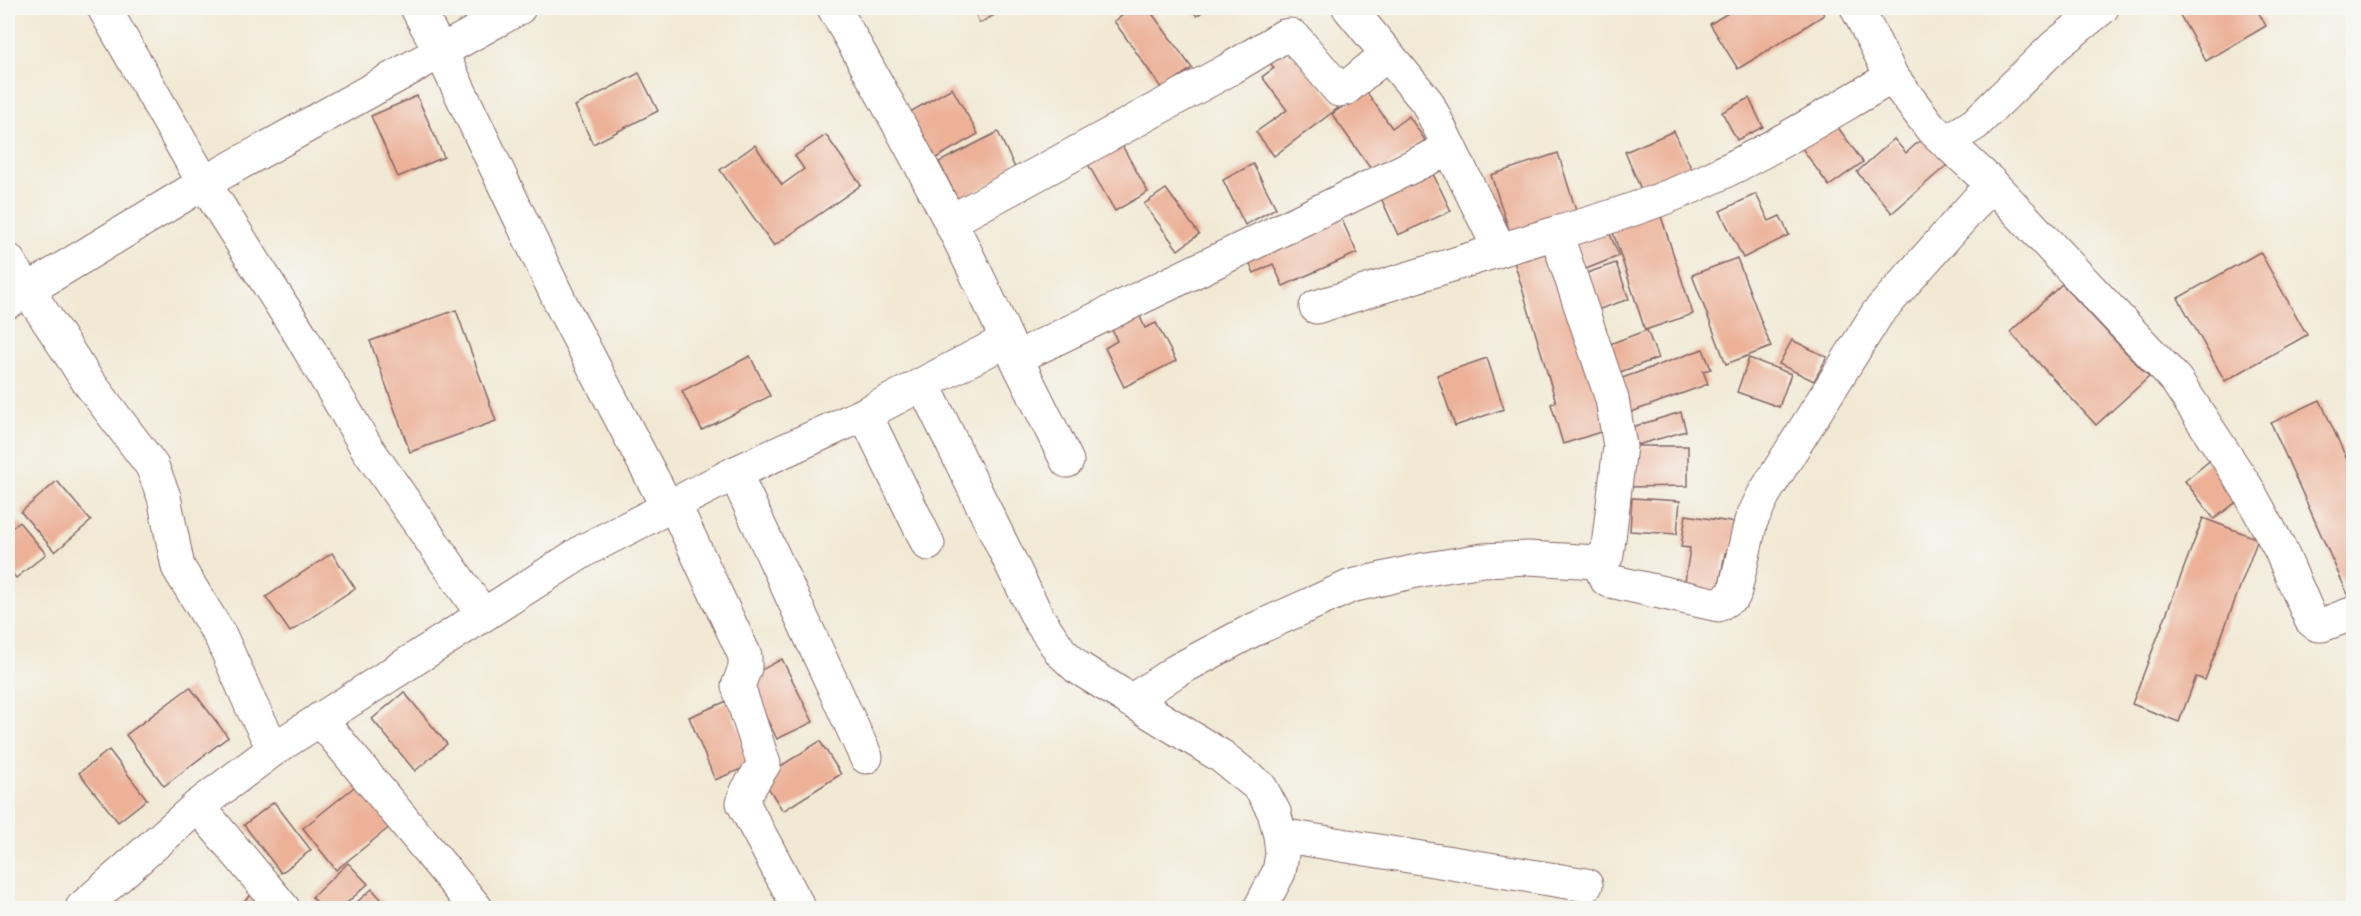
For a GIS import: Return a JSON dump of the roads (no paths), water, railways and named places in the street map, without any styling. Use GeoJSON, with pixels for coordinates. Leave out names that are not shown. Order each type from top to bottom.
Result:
{"type":"FeatureCollection","features":[{"type":"Feature","properties":{"kind":"street"},"geometry":{"type":"LineString","coordinates":[[104,8],[204,183],[300,334],[367,448],[483,615]]}},
{"type":"Feature","properties":{"kind":"street"},"geometry":{"type":"LineString","coordinates":[[417,8],[441,52],[563,308],[671,506],[745,657],[745,668],[738,686],[764,764],[747,791],[743,803],[799,909]]}},
{"type":"Feature","properties":{"kind":"street"},"geometry":{"type":"LineString","coordinates":[[17,295],[204,183],[519,8]]}},
{"type":"Feature","properties":{"kind":"street"},"geometry":{"type":"LineString","coordinates":[[834,8],[906,135],[951,221],[1067,461]]}},
{"type":"Feature","properties":{"kind":"street"},"geometry":{"type":"LineString","coordinates":[[1348,8],[1427,102],[1500,250]]}},
{"type":"Feature","properties":{"kind":"street"},"geometry":{"type":"LineString","coordinates":[[1857,8],[1892,77],[1931,128],[1992,184],[2176,380],[2247,488],[2280,549],[2312,620],[2322,625],[2354,613]]}},
{"type":"Feature","properties":{"kind":"street"},"geometry":{"type":"LineString","coordinates":[[1946,142],[1975,124],[2055,46],[2102,8]]}},
{"type":"Feature","properties":{"kind":"street"},"geometry":{"type":"LineString","coordinates":[[951,221],[1228,70],[1284,36],[1290,35],[1295,38],[1339,90],[1345,89],[1386,55]]}},
{"type":"Feature","properties":{"kind":"street"},"geometry":{"type":"LineString","coordinates":[[1316,307],[1661,198],[1706,180],[1784,141],[1892,77]]}},
{"type":"Feature","properties":{"kind":"street"},"geometry":{"type":"LineString","coordinates":[[82,909],[198,806],[274,749],[585,550],[735,473],[865,414],[923,384],[1012,349],[1450,148]]}},
{"type":"Feature","properties":{"kind":"street"},"geometry":{"type":"LineString","coordinates":[[1599,562],[1606,579],[1610,581],[1718,605],[1730,599],[1734,595],[1751,520],[1764,494],[1858,344],[1877,314],[1992,184]]}},
{"type":"Feature","properties":{"kind":"street"},"geometry":{"type":"LineString","coordinates":[[1131,701],[1176,671],[1251,631],[1352,586],[1421,570],[1483,560],[1528,558],[1599,562],[1607,555],[1620,446],[1612,399],[1556,233]]}},
{"type":"Feature","properties":{"kind":"street"},"geometry":{"type":"LineString","coordinates":[[8,260],[17,295],[87,380],[152,466],[164,497],[178,567],[221,637],[252,707],[274,749]]}},
{"type":"Feature","properties":{"kind":"street"},"geometry":{"type":"LineString","coordinates":[[923,384],[1038,618],[1061,652],[1077,667],[1221,756],[1261,788],[1274,812],[1280,835],[1280,872],[1260,909]]}},
{"type":"Feature","properties":{"kind":"street"},"geometry":{"type":"LineString","coordinates":[[865,414],[928,544]]}},
{"type":"Feature","properties":{"kind":"street"},"geometry":{"type":"LineString","coordinates":[[735,473],[866,757]]}},
{"type":"Feature","properties":{"kind":"street"},"geometry":{"type":"LineString","coordinates":[[320,719],[476,909]]}},
{"type":"Feature","properties":{"kind":"street"},"geometry":{"type":"LineString","coordinates":[[198,806],[283,909]]}},
{"type":"Feature","properties":{"kind":"street"},"geometry":{"type":"LineString","coordinates":[[1280,835],[1586,885]]}}]}
